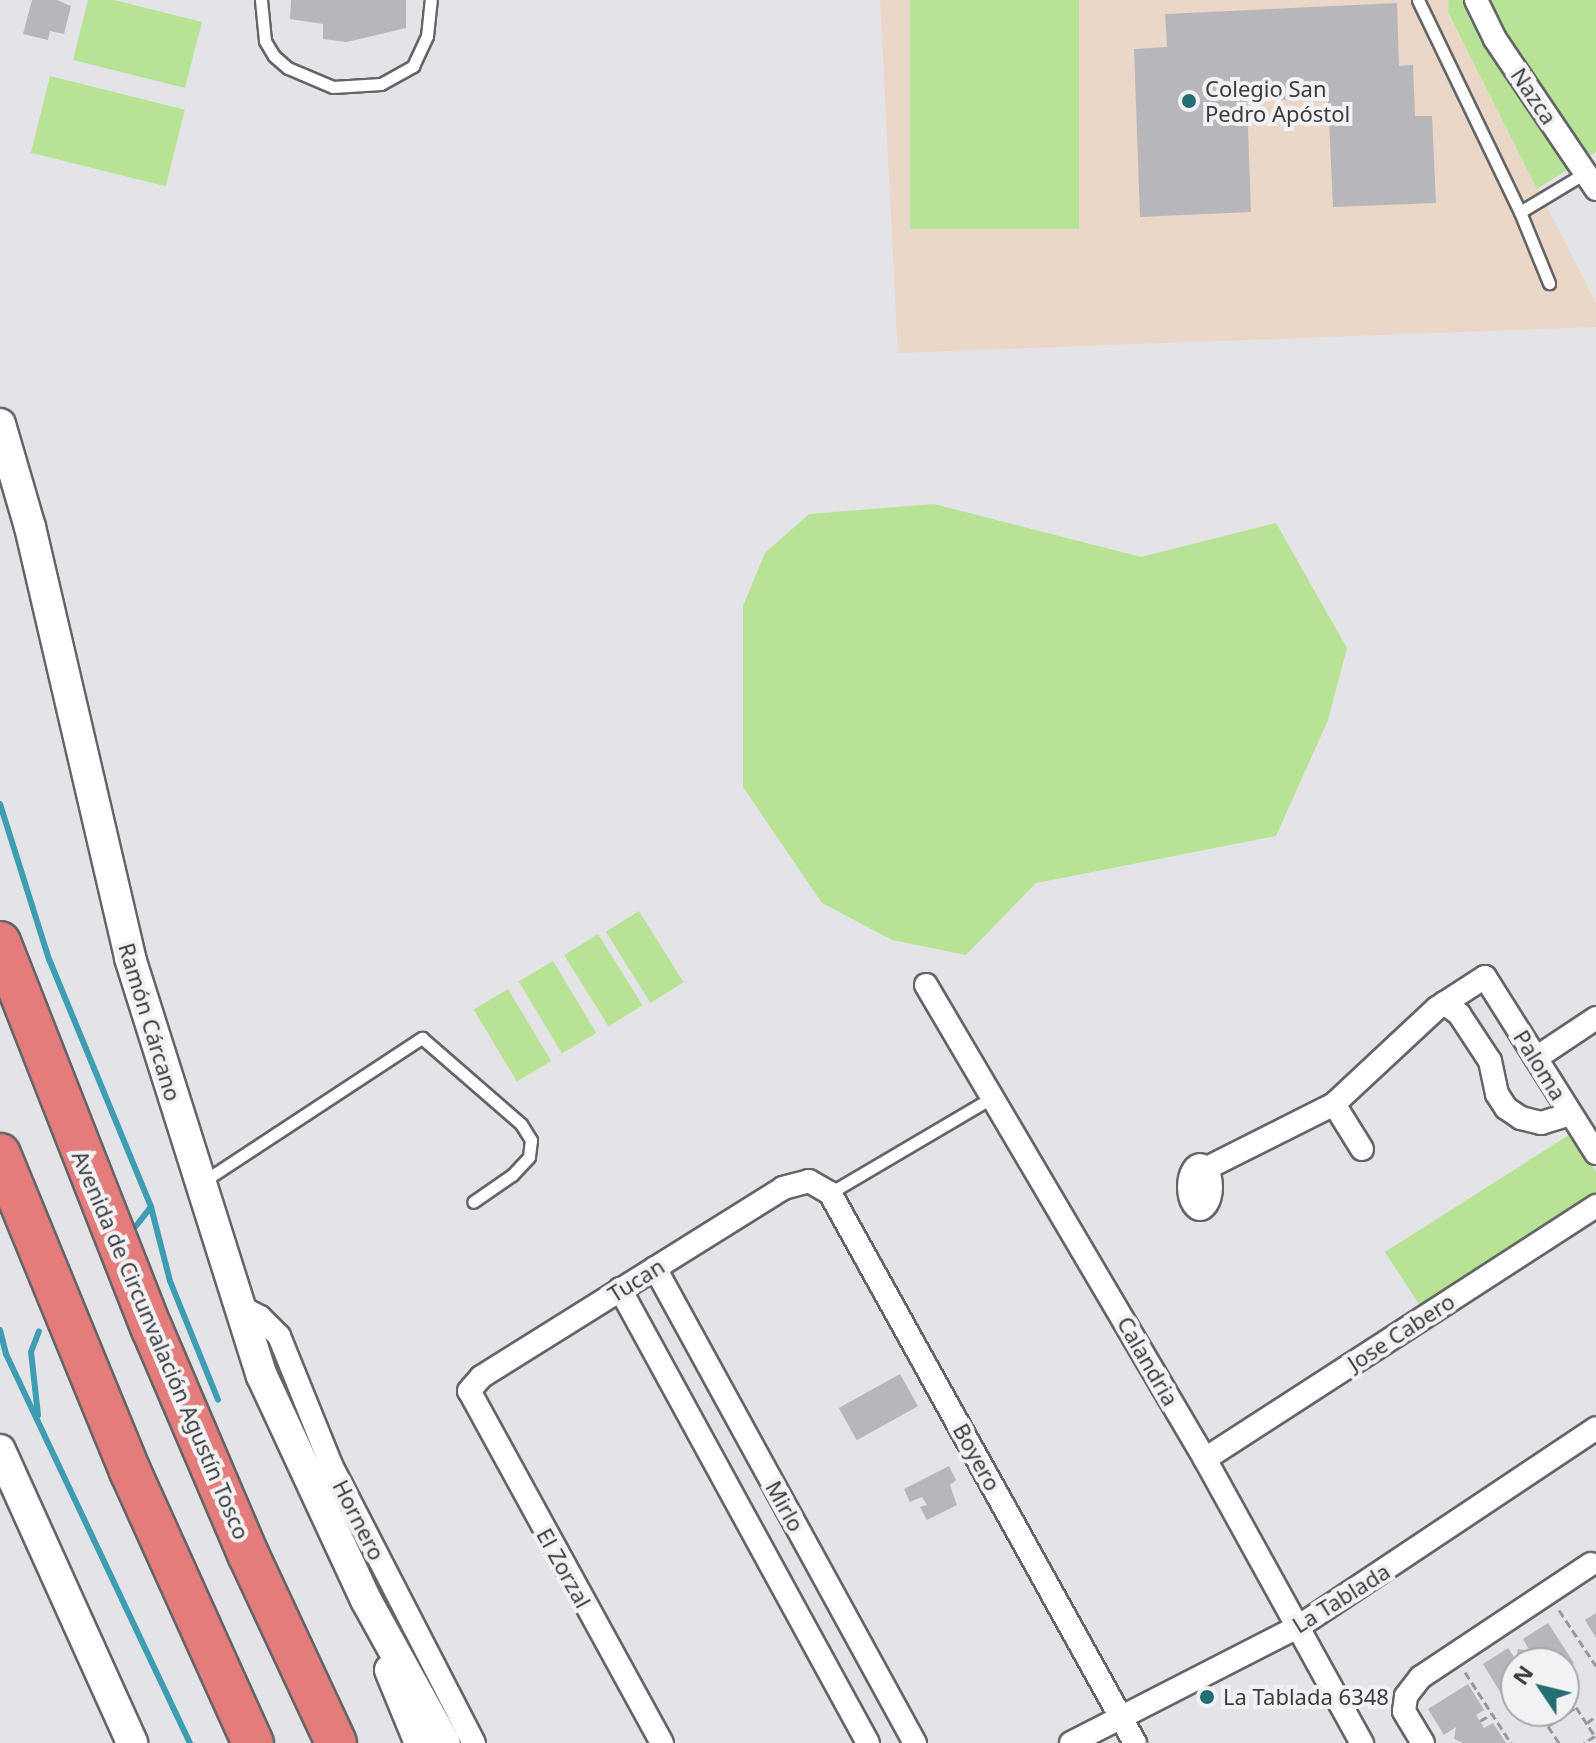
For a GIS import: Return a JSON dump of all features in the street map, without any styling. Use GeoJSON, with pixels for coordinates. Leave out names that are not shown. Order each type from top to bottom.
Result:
{"type":"FeatureCollection","features":[{"type":"Feature","properties":{"kind":"highway","name":"Avenida de Circunvalación Agustín Tosco"},"geometry":{"type":"LineString","coordinates":[[0,942],[152,1329],[242,1540],[336,1743]]}},
{"type":"Feature","properties":{"kind":"highway"},"geometry":{"type":"LineString","coordinates":[[0,1154],[130,1471],[253,1743]]}},
{"type":"Feature","properties":{"kind":"main road","name":"Ramón Cárcano"},"geometry":{"type":"LineString","coordinates":[[0,424],[30,527],[80,732],[113,896],[262,1376],[366,1600],[445,1743]]}},
{"type":"Feature","properties":{"kind":"main road"},"geometry":{"type":"LineString","coordinates":[[0,1450],[132,1743]]}},
{"type":"Feature","properties":{"kind":"main road","name":"Ramón Cárcano"},"geometry":{"type":"LineString","coordinates":[[366,1600],[402,1706],[420,1743]]}},
{"type":"Feature","properties":{"kind":"street","name":"Nazca"},"geometry":{"type":"LineString","coordinates":[[1476,0],[1495,39],[1592,176]]}},
{"type":"Feature","properties":{"kind":"street","name":"Paloma"},"geometry":{"type":"LineString","coordinates":[[1444,1003],[1485,977],[1596,1153]]}},
{"type":"Feature","properties":{"kind":"street","name":"Calandria"},"geometry":{"type":"LineString","coordinates":[[926,985],[1205,1459],[1362,1743]]}},
{"type":"Feature","properties":{"kind":"street"},"geometry":{"type":"LineString","coordinates":[[1205,1169],[1334,1104],[1444,1003],[1459,1014],[1490,1061],[1497,1094],[1506,1108],[1521,1118],[1541,1123],[1571,1114]]}},
{"type":"Feature","properties":{"kind":"street"},"geometry":{"type":"LineString","coordinates":[[1536,1058],[1596,1018]]}},
{"type":"Feature","properties":{"kind":"street"},"geometry":{"type":"LineString","coordinates":[[1530,1119],[1536,1109],[1558,1094]]}},
{"type":"Feature","properties":{"kind":"street"},"geometry":{"type":"LineString","coordinates":[[1334,1104],[1362,1149]]}},
{"type":"Feature","properties":{"kind":"street","name":"Tucan"},"geometry":{"type":"LineString","coordinates":[[469,1391],[481,1377],[783,1188],[809,1181],[830,1193]]}},
{"type":"Feature","properties":{"kind":"street","name":"Boyero"},"geometry":{"type":"LineString","coordinates":[[830,1193],[1135,1743]]}},
{"type":"Feature","properties":{"kind":"street","name":"Jose Cabero"},"geometry":{"type":"LineString","coordinates":[[1205,1459],[1596,1206]]}},
{"type":"Feature","properties":{"kind":"street","name":"Mirlo"},"geometry":{"type":"LineString","coordinates":[[655,1268],[915,1743]]}},
{"type":"Feature","properties":{"kind":"street","name":"Mirlo"},"geometry":{"type":"LineString","coordinates":[[620,1289],[868,1743]]}},
{"type":"Feature","properties":{"kind":"street","name":"Hornero"},"geometry":{"type":"LineString","coordinates":[[239,1306],[260,1317],[279,1336],[331,1465],[474,1743]]}},
{"type":"Feature","properties":{"kind":"street","name":"El Zorzal"},"geometry":{"type":"LineString","coordinates":[[469,1391],[662,1743]]}},
{"type":"Feature","properties":{"kind":"street","name":"La Tablada"},"geometry":{"type":"LineString","coordinates":[[1071,1743],[1298,1627],[1596,1428]]}},
{"type":"Feature","properties":{"kind":"street"},"geometry":{"type":"LineString","coordinates":[[1423,1743],[1404,1711],[1406,1696],[1421,1677],[1591,1564]]}},
{"type":"Feature","properties":{"kind":"lane"},"geometry":{"type":"LineString","coordinates":[[261,0],[265,41],[274,56],[288,68],[333,87],[381,84],[413,66],[427,36],[431,0]]}},
{"type":"Feature","properties":{"kind":"lane"},"geometry":{"type":"LineString","coordinates":[[1418,0],[1520,212],[1549,283]]}},
{"type":"Feature","properties":{"kind":"lane"},"geometry":{"type":"LineString","coordinates":[[1520,212],[1592,176]]}},
{"type":"Feature","properties":{"kind":"lane"},"geometry":{"type":"LineString","coordinates":[[200,1184],[422,1038],[521,1124],[531,1140],[529,1157],[512,1175],[473,1202]]}},
{"type":"Feature","properties":{"kind":"lane"},"geometry":{"type":"LineString","coordinates":[[830,1193],[993,1097]]}},
{"type":"Feature","properties":{"kind":"path"},"geometry":{"type":"LineString","coordinates":[[1548,1617],[1560,1609],[1595,1663]]}},
{"type":"Feature","properties":{"kind":"path"},"geometry":{"type":"LineString","coordinates":[[1453,1679],[1465,1671],[1511,1743]]}},
{"type":"Feature","properties":{"kind":"path"},"geometry":{"type":"LineString","coordinates":[[1580,1713],[1595,1736],[1584,1743]]}},
{"type":"Feature","properties":{"kind":"path"},"geometry":{"type":"LineString","coordinates":[[1480,1721],[1492,1714]]}},
{"type":"Feature","properties":{"kind":"path"},"geometry":{"type":"LineString","coordinates":[[1587,1723],[1596,1716]]}},
{"type":"Feature","properties":{"kind":"shaded area","name":"Colegio San Pedro Apóstol"},"geometry":{"type":"Polygon","coordinates":[[[880,0],[1449,0],[1448,13],[1596,303],[1596,327],[898,353],[880,0]]]}},
{"type":"Feature","properties":{"kind":"green space"},"geometry":{"type":"Polygon","coordinates":[[[88,0],[114,0],[202,22],[185,88],[73,60],[88,0]]]}},
{"type":"Feature","properties":{"kind":"green space"},"geometry":{"type":"Polygon","coordinates":[[[910,0],[1079,0],[1079,229],[910,229],[910,0]]]}},
{"type":"Feature","properties":{"kind":"green space"},"geometry":{"type":"Polygon","coordinates":[[[1449,0],[1596,0],[1596,152],[1537,189],[1448,12],[1449,0]]]}},
{"type":"Feature","properties":{"kind":"green space"},"geometry":{"type":"Polygon","coordinates":[[[50,76],[185,110],[166,186],[31,153],[50,76]]]}},
{"type":"Feature","properties":{"kind":"green space"},"geometry":{"type":"Polygon","coordinates":[[[934,504],[1141,557],[1276,523],[1347,648],[1328,720],[1276,836],[1036,883],[966,955],[892,940],[822,903],[743,787],[743,606],[765,553],[809,514],[934,504]]]}},
{"type":"Feature","properties":{"kind":"green space"},"geometry":{"type":"Polygon","coordinates":[[[639,911],[684,982],[650,1003],[606,932],[639,911]]]}},
{"type":"Feature","properties":{"kind":"green space"},"geometry":{"type":"Polygon","coordinates":[[[598,934],[643,1005],[609,1026],[564,955],[598,934]]]}},
{"type":"Feature","properties":{"kind":"green space"},"geometry":{"type":"Polygon","coordinates":[[[553,961],[596,1033],[562,1054],[519,982],[553,961]]]}},
{"type":"Feature","properties":{"kind":"green space"},"geometry":{"type":"Polygon","coordinates":[[[508,989],[551,1061],[517,1082],[474,1010],[508,989]]]}},
{"type":"Feature","properties":{"kind":"green space"},"geometry":{"type":"Polygon","coordinates":[[[1572,1133],[1596,1172],[1596,1198],[1422,1309],[1385,1252],[1572,1133]]]}},
{"type":"Feature","properties":{"kind":"building"},"geometry":{"type":"Polygon","coordinates":[[[32,0],[57,0],[71,6],[64,34],[50,31],[48,40],[23,34],[32,0]]]}},
{"type":"Feature","properties":{"kind":"building"},"geometry":{"type":"Polygon","coordinates":[[[291,0],[406,0],[406,28],[347,42],[323,39],[323,24],[290,19],[291,0]]]}},
{"type":"Feature","properties":{"kind":"building"},"geometry":{"type":"Polygon","coordinates":[[[1397,3],[1399,66],[1413,65],[1415,116],[1432,116],[1436,203],[1333,207],[1328,98],[1247,101],[1251,212],[1140,217],[1134,49],[1167,47],[1165,14],[1397,3]]]}},
{"type":"Feature","properties":{"kind":"building"},"geometry":{"type":"Polygon","coordinates":[[[900,1374],[918,1406],[857,1440],[839,1408],[900,1374]]]}},
{"type":"Feature","properties":{"kind":"building"},"geometry":{"type":"Polygon","coordinates":[[[949,1466],[956,1480],[950,1485],[957,1505],[927,1520],[920,1507],[927,1505],[922,1497],[910,1502],[904,1489],[949,1466]]]}},
{"type":"Feature","properties":{"kind":"building"},"geometry":{"type":"Polygon","coordinates":[[[1596,1613],[1596,1638],[1585,1620],[1596,1613]]]}},
{"type":"Feature","properties":{"kind":"building"},"geometry":{"type":"Polygon","coordinates":[[[1548,1623],[1564,1647],[1528,1647],[1523,1639],[1548,1623]]]}},
{"type":"Feature","properties":{"kind":"building"},"geometry":{"type":"Polygon","coordinates":[[[1500,1653],[1500,1692],[1483,1664],[1500,1653]]]}},
{"type":"Feature","properties":{"kind":"building"},"geometry":{"type":"Polygon","coordinates":[[[1468,1684],[1484,1710],[1476,1715],[1484,1728],[1493,1723],[1506,1743],[1463,1743],[1454,1739],[1456,1727],[1444,1735],[1428,1709],[1468,1684]]]}},
{"type":"Feature","properties":{"kind":"waterway"},"geometry":{"type":"LineString","coordinates":[[0,804],[49,959],[151,1207],[170,1281],[218,1400]]}},
{"type":"Feature","properties":{"kind":"waterway"},"geometry":{"type":"LineString","coordinates":[[136,1226],[151,1207]]}},
{"type":"Feature","properties":{"kind":"waterway"},"geometry":{"type":"LineString","coordinates":[[0,1330],[6,1354],[190,1743]]}},
{"type":"Feature","properties":{"kind":"waterway"},"geometry":{"type":"LineString","coordinates":[[38,1415],[31,1352],[39,1331]]}},
{"type":"Feature","properties":{"kind":"place","name":"Colegio San Pedro Apóstol"},"geometry":{"type":"Point","coordinates":[1189,101]}},
{"type":"Feature","properties":{"kind":"place","name":"La Tablada 6348"},"geometry":{"type":"Point","coordinates":[1207,1697]}}]}
